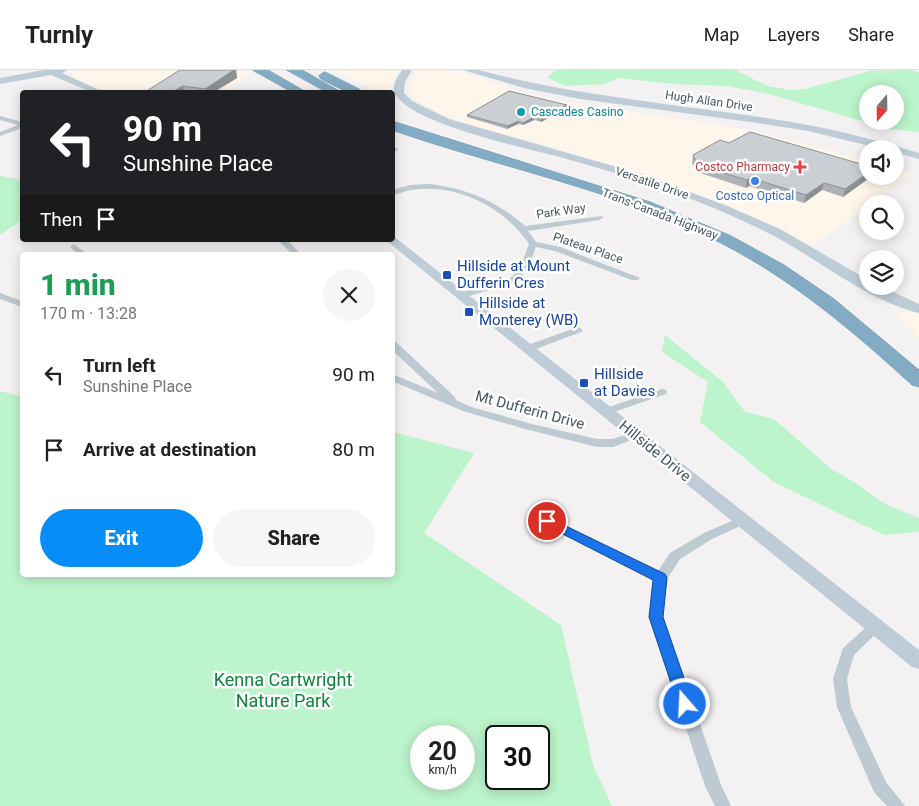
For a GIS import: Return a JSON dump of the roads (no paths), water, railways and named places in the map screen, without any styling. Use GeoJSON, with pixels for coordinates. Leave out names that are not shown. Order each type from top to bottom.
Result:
{"type":"FeatureCollection","features":[{"type":"Feature","properties":{"kind":"highway"},"geometry":{"type":"LineString","coordinates":[[259,70],[296,90]]}},
{"type":"Feature","properties":{"kind":"highway"},"geometry":{"type":"LineString","coordinates":[[278,70],[316,90]]}},
{"type":"Feature","properties":{"kind":"highway"},"geometry":{"type":"LineString","coordinates":[[294,70],[331,90]]}},
{"type":"Feature","properties":{"kind":"highway"},"geometry":{"type":"LineString","coordinates":[[315,70],[351,90]]}},
{"type":"Feature","properties":{"kind":"highway"},"geometry":{"type":"LineString","coordinates":[[395,113],[470,145]]}},
{"type":"Feature","properties":{"kind":"highway","name":"Trans-Canada Highway"},"geometry":{"type":"LineString","coordinates":[[395,119],[470,145],[655,202],[733,233],[833,289],[919,363]]}},
{"type":"Feature","properties":{"kind":"highway","name":"Trans-Canada Highway"},"geometry":{"type":"LineString","coordinates":[[395,126],[648,207],[724,238],[773,265],[814,292],[861,327],[919,381]]}},
{"type":"Feature","properties":{"kind":"highway"},"geometry":{"type":"LineString","coordinates":[[395,132],[444,147],[491,158]]}},
{"type":"Feature","properties":{"kind":"street","name":"Hugh Allan Drive"},"geometry":{"type":"LineString","coordinates":[[468,70],[556,93],[823,130],[919,156]]}},
{"type":"Feature","properties":{"kind":"street","name":"Hugh Allan Drive"},"geometry":{"type":"LineString","coordinates":[[476,70],[494,77]]}},
{"type":"Feature","properties":{"kind":"street"},"geometry":{"type":"LineString","coordinates":[[48,71],[79,90]]}},
{"type":"Feature","properties":{"kind":"street"},"geometry":{"type":"LineString","coordinates":[[0,81],[48,71],[68,75],[94,90]]}},
{"type":"Feature","properties":{"kind":"street","name":"Versatile Drive"},"geometry":{"type":"LineString","coordinates":[[405,71],[398,86],[400,94],[412,105],[468,128],[621,171],[696,198],[777,233],[867,287],[919,309]]}},
{"type":"Feature","properties":{"kind":"street"},"geometry":{"type":"LineString","coordinates":[[0,118],[20,124]]}},
{"type":"Feature","properties":{"kind":"street"},"geometry":{"type":"LineString","coordinates":[[0,134],[20,126]]}},
{"type":"Feature","properties":{"kind":"street"},"geometry":{"type":"LineString","coordinates":[[395,191],[414,186],[467,193],[497,207],[525,229],[533,244],[525,266],[515,279],[463,295]]}},
{"type":"Feature","properties":{"kind":"street","name":"Park Way"},"geometry":{"type":"LineString","coordinates":[[525,229],[600,218]]}},
{"type":"Feature","properties":{"kind":"street","name":"Hillside Drive"},"geometry":{"type":"LineString","coordinates":[[395,241],[919,661]]}},
{"type":"Feature","properties":{"kind":"street"},"geometry":{"type":"LineString","coordinates":[[284,242],[295,252]]}},
{"type":"Feature","properties":{"kind":"street","name":"Plateau Place"},"geometry":{"type":"LineString","coordinates":[[533,244],[557,249],[635,278]]}},
{"type":"Feature","properties":{"kind":"street"},"geometry":{"type":"LineString","coordinates":[[74,247],[80,252]]}},
{"type":"Feature","properties":{"kind":"street"},"geometry":{"type":"LineString","coordinates":[[0,296],[20,303]]}},
{"type":"Feature","properties":{"kind":"street"},"geometry":{"type":"LineString","coordinates":[[529,348],[578,330]]}},
{"type":"Feature","properties":{"kind":"street"},"geometry":{"type":"LineString","coordinates":[[395,347],[455,402]]}},
{"type":"Feature","properties":{"kind":"street","name":"Mt Dufferin Drive"},"geometry":{"type":"LineString","coordinates":[[395,378],[424,393],[455,402],[482,414],[597,443],[612,443],[635,435]]}},
{"type":"Feature","properties":{"kind":"street"},"geometry":{"type":"LineString","coordinates":[[607,411],[662,392]]}},
{"type":"Feature","properties":{"kind":"street"},"geometry":{"type":"LineString","coordinates":[[723,806],[713,786],[656,617],[660,578],[675,556],[708,536],[743,520]]}},
{"type":"Feature","properties":{"kind":"street"},"geometry":{"type":"LineString","coordinates":[[547,521],[660,578]]}},
{"type":"Feature","properties":{"kind":"street"},"geometry":{"type":"LineString","coordinates":[[876,627],[848,652],[840,679],[844,707],[880,787],[897,806]]}},
{"type":"Feature","properties":{"kind":"place","name":"Cascades Casino"},"geometry":{"type":"Point","coordinates":[521,112]}},
{"type":"Feature","properties":{"kind":"place","name":"Costco Pharmacy"},"geometry":{"type":"Point","coordinates":[800,167]}},
{"type":"Feature","properties":{"kind":"place","name":"Costco Optical"},"geometry":{"type":"Point","coordinates":[755,181]}},
{"type":"Feature","properties":{"kind":"place","name":"Hillside at Mount Dufferin Cres"},"geometry":{"type":"Point","coordinates":[447,275]}},
{"type":"Feature","properties":{"kind":"place","name":"Hillside at Monterey (WB)"},"geometry":{"type":"Point","coordinates":[469,312]}},
{"type":"Feature","properties":{"kind":"place","name":"Hillside at Davies"},"geometry":{"type":"Point","coordinates":[584,383]}},
{"type":"Feature","properties":{"kind":"park label","name":"Kenna Cartwright Nature Park"},"geometry":{"type":"Point","coordinates":[283,690]}}]}
